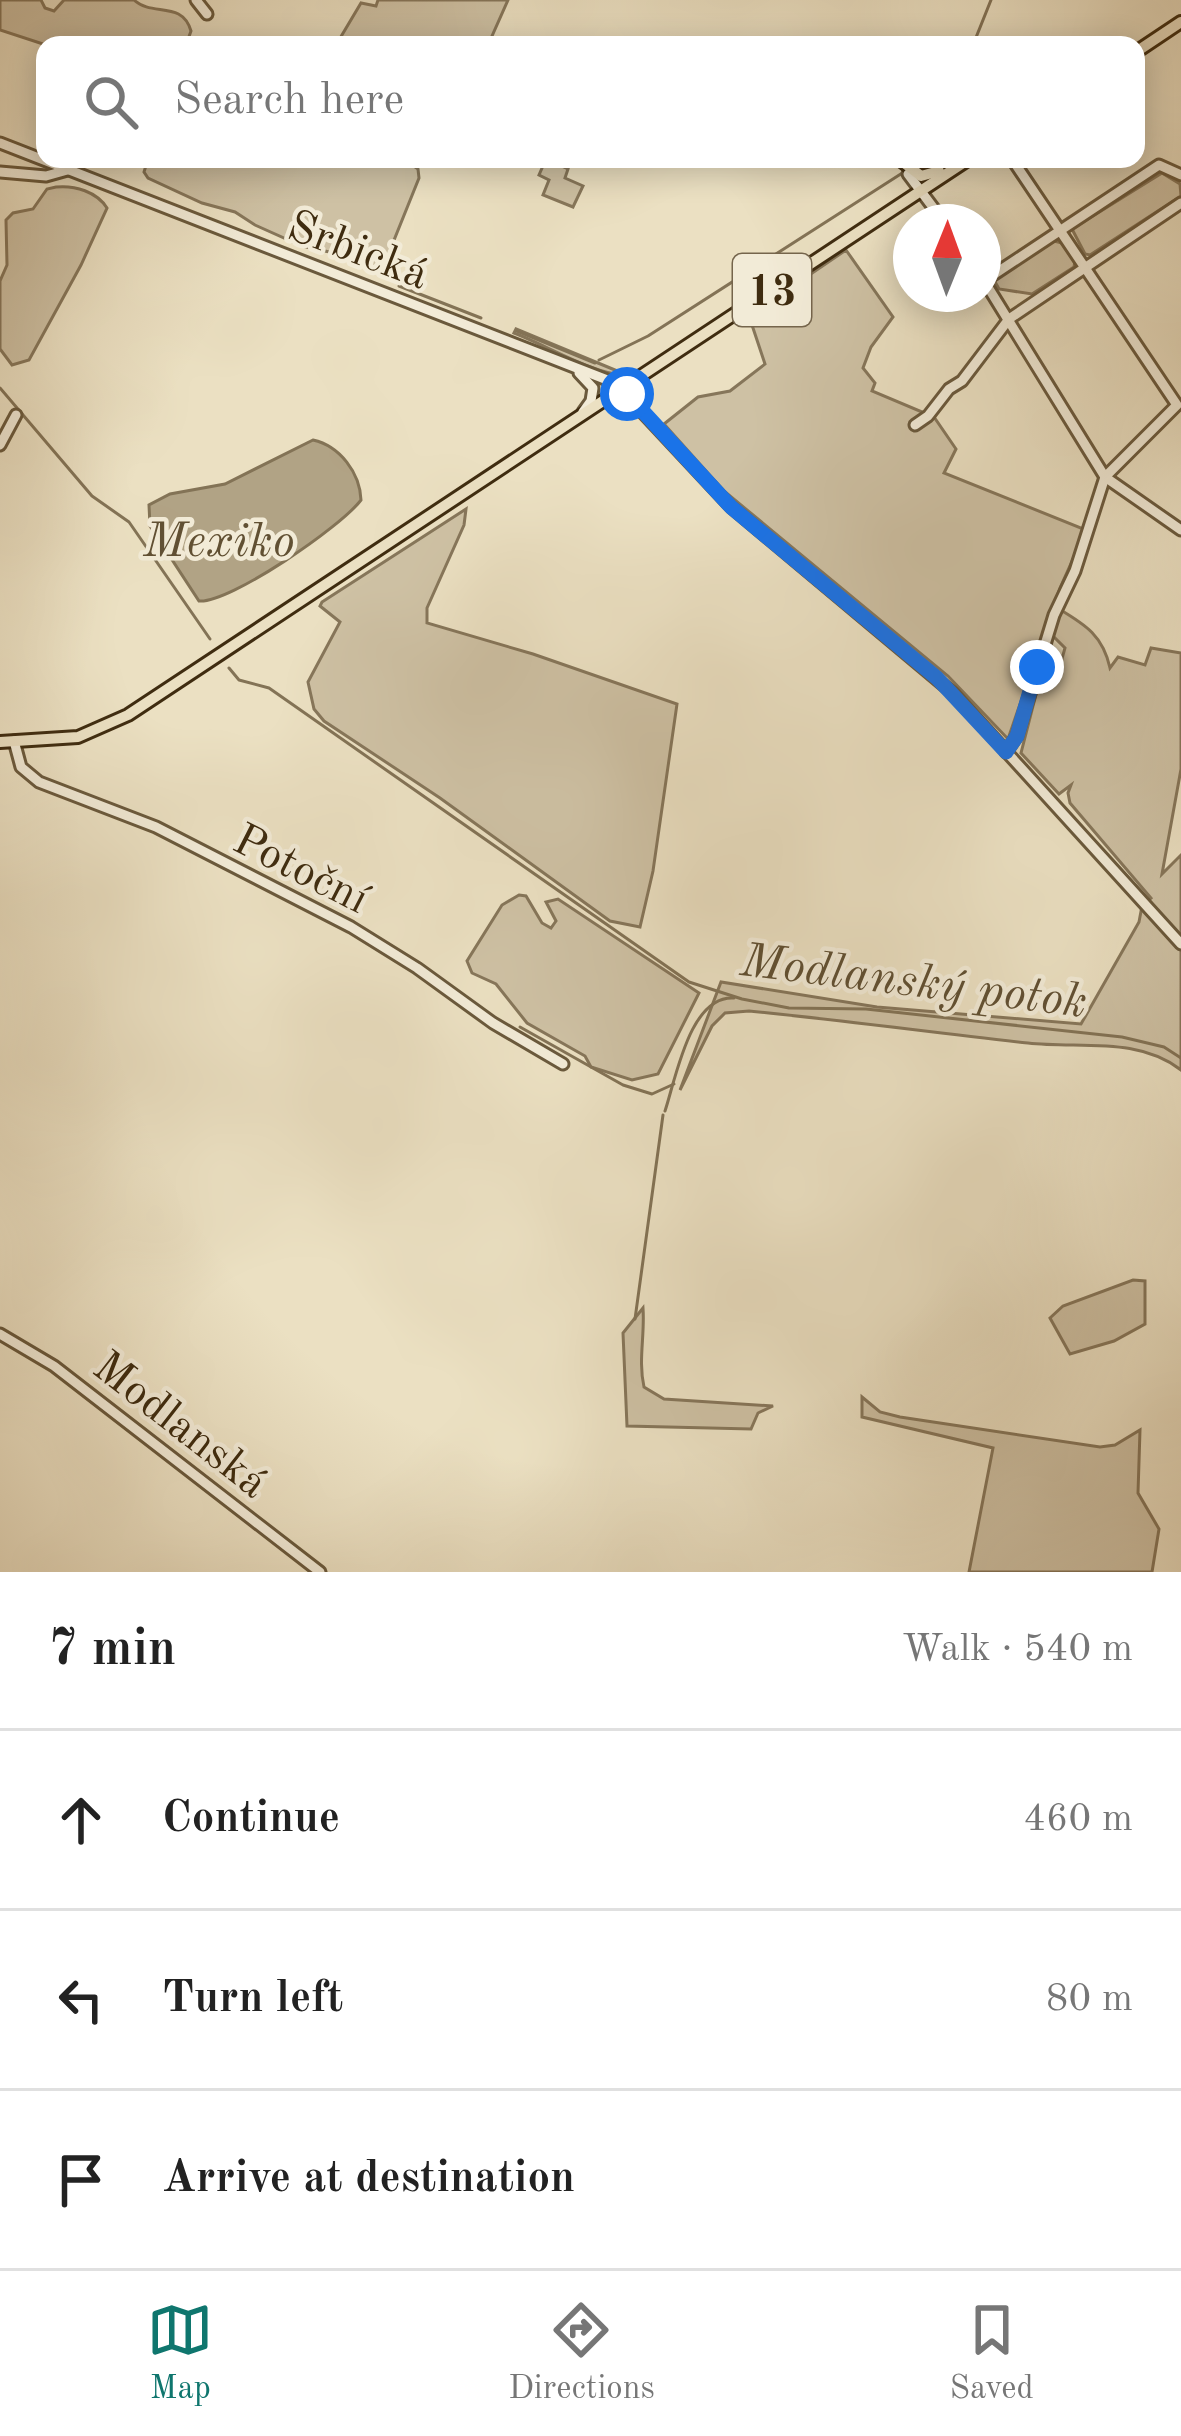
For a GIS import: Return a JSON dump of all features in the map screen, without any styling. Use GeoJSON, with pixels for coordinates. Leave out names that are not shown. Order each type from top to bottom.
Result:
{"type":"FeatureCollection","features":[{"type":"Feature","properties":{"kind":"main road"},"geometry":{"type":"LineString","coordinates":[[1145,46],[1181,22]]}},
{"type":"Feature","properties":{"kind":"main road"},"geometry":{"type":"LineString","coordinates":[[909,168],[927,177],[942,168]]}},
{"type":"Feature","properties":{"kind":"main road","name":"13"},"geometry":{"type":"LineString","coordinates":[[7,741],[86,735],[120,720],[955,168]]}},
{"type":"Feature","properties":{"kind":"street"},"geometry":{"type":"LineString","coordinates":[[196,0],[207,14]]}},
{"type":"Feature","properties":{"kind":"street","name":"Srbická"},"geometry":{"type":"LineString","coordinates":[[0,143],[36,156]]}},
{"type":"Feature","properties":{"kind":"street"},"geometry":{"type":"LineString","coordinates":[[1001,269],[1160,165],[1181,175]]}},
{"type":"Feature","properties":{"kind":"street"},"geometry":{"type":"LineString","coordinates":[[1006,752],[1017,736],[1054,615],[1075,571],[1105,477],[1180,404],[1018,168]]}},
{"type":"Feature","properties":{"kind":"street","name":"Srbická"},"geometry":{"type":"LineString","coordinates":[[1,174],[46,176],[72,169],[555,357],[622,390]]}},
{"type":"Feature","properties":{"kind":"street"},"geometry":{"type":"LineString","coordinates":[[908,174],[931,204]]}},
{"type":"Feature","properties":{"kind":"street"},"geometry":{"type":"LineString","coordinates":[[915,425],[962,381],[1009,319],[1181,203]]}},
{"type":"Feature","properties":{"kind":"street"},"geometry":{"type":"LineString","coordinates":[[1001,307],[1105,477],[1181,530]]}},
{"type":"Feature","properties":{"kind":"street"},"geometry":{"type":"LineString","coordinates":[[555,357],[592,384],[591,401],[576,420]]}},
{"type":"Feature","properties":{"kind":"street"},"geometry":{"type":"LineString","coordinates":[[622,390],[731,507],[937,678],[1181,944]]}},
{"type":"Feature","properties":{"kind":"street"},"geometry":{"type":"LineString","coordinates":[[0,445],[16,415]]}},
{"type":"Feature","properties":{"kind":"street","name":"Potoční"},"geometry":{"type":"LineString","coordinates":[[7,741],[21,767],[39,782],[157,827],[350,928],[563,1064]]}},
{"type":"Feature","properties":{"kind":"street","name":"Modlanská"},"geometry":{"type":"LineString","coordinates":[[0,1334],[54,1366],[320,1572]]}},
{"type":"Feature","properties":{"kind":"shaded area"},"geometry":{"type":"Polygon","coordinates":[[[0,0],[41,0],[54,11],[64,0],[134,0],[181,15],[191,31],[189,36],[36,36],[36,42],[0,30],[0,0]]]}},
{"type":"Feature","properties":{"kind":"shaded area"},"geometry":{"type":"Polygon","coordinates":[[[378,0],[508,0],[492,36],[341,36],[361,3],[376,6],[378,0]]]}},
{"type":"Feature","properties":{"kind":"shaded area"},"geometry":{"type":"Polygon","coordinates":[[[145,168],[417,168],[419,178],[384,265],[369,268],[302,246],[235,212],[202,203],[148,178],[145,168]]]}},
{"type":"Feature","properties":{"kind":"shaded area"},"geometry":{"type":"Polygon","coordinates":[[[542,168],[568,169],[565,178],[583,186],[573,207],[543,195],[549,180],[539,175],[542,168]]]}},
{"type":"Feature","properties":{"kind":"shaded area"},"geometry":{"type":"Polygon","coordinates":[[[1162,173],[1180,184],[1181,196],[1085,254],[1072,229],[1162,173]]]}},
{"type":"Feature","properties":{"kind":"shaded area"},"geometry":{"type":"Polygon","coordinates":[[[47,189],[85,191],[107,208],[29,360],[12,365],[0,349],[6,220],[13,213],[33,209],[47,189]]]}},
{"type":"Feature","properties":{"kind":"shaded area"},"geometry":{"type":"Polygon","coordinates":[[[1054,241],[1062,243],[1075,261],[1074,267],[1032,294],[1001,289],[1001,275],[1054,241]]]}},
{"type":"Feature","properties":{"kind":"shaded area"},"geometry":{"type":"Polygon","coordinates":[[[846,250],[893,317],[871,347],[863,368],[875,383],[872,391],[934,417],[956,449],[944,473],[1086,530],[1060,588],[1008,739],[948,676],[724,491],[664,424],[698,397],[730,391],[765,364],[749,316],[846,250]]]}},
{"type":"Feature","properties":{"kind":"shaded area"},"geometry":{"type":"Polygon","coordinates":[[[516,329],[627,375],[586,365],[514,333],[516,329]]]}},
{"type":"Feature","properties":{"kind":"shaded area"},"geometry":{"type":"Polygon","coordinates":[[[466,509],[464,525],[427,608],[427,623],[677,704],[653,871],[640,927],[610,921],[324,721],[314,709],[308,682],[340,622],[320,606],[322,602],[466,509]]]}},
{"type":"Feature","properties":{"kind":"shaded area"},"geometry":{"type":"Polygon","coordinates":[[[1059,609],[1092,632],[1110,668],[1118,657],[1145,665],[1151,648],[1181,653],[1181,769],[1162,874],[1181,855],[1181,1070],[1164,1059],[1127,1048],[1028,1043],[749,1011],[725,1013],[712,1026],[680,1090],[721,982],[877,1007],[1081,1024],[1139,922],[1142,906],[1151,898],[1070,803],[1071,785],[1059,794],[1021,753],[1041,675],[1058,673],[1065,648],[1053,636],[1059,609]]]}},
{"type":"Feature","properties":{"kind":"shaded area"},"geometry":{"type":"Polygon","coordinates":[[[526,896],[542,923],[551,928],[556,921],[546,902],[558,899],[699,993],[658,1074],[632,1080],[591,1067],[585,1056],[527,1023],[496,984],[472,973],[467,961],[502,905],[526,896]]]}},
{"type":"Feature","properties":{"kind":"shaded area"},"geometry":{"type":"Polygon","coordinates":[[[1133,1280],[1145,1281],[1145,1324],[1114,1341],[1070,1354],[1050,1318],[1063,1306],[1133,1280]]]}},
{"type":"Feature","properties":{"kind":"shaded area"},"geometry":{"type":"Polygon","coordinates":[[[643,1308],[644,1387],[664,1399],[773,1406],[758,1413],[751,1429],[627,1426],[623,1333],[643,1308]]]}},
{"type":"Feature","properties":{"kind":"shaded area"},"geometry":{"type":"Polygon","coordinates":[[[862,1397],[880,1412],[900,1417],[1100,1447],[1115,1445],[1140,1430],[1138,1493],[1159,1529],[1152,1572],[969,1572],[993,1448],[862,1417],[862,1397]]]}},
{"type":"Feature","properties":{"kind":"water","name":"Mexiko"},"geometry":{"type":"Polygon","coordinates":[[[313,440],[332,448],[347,462],[361,500],[284,561],[234,590],[199,601],[150,526],[149,505],[170,494],[225,484],[313,440]]]}},
{"type":"Feature","properties":{"kind":"waterway"},"geometry":{"type":"LineString","coordinates":[[977,36],[991,0]]}},
{"type":"Feature","properties":{"kind":"waterway"},"geometry":{"type":"LineString","coordinates":[[599,360],[648,336],[907,170]]}},
{"type":"Feature","properties":{"kind":"waterway"},"geometry":{"type":"LineString","coordinates":[[399,286],[481,318]]}},
{"type":"Feature","properties":{"kind":"waterway"},"geometry":{"type":"LineString","coordinates":[[517,331],[595,363]]}},
{"type":"Feature","properties":{"kind":"waterway","name":"Modlanský potok"},"geometry":{"type":"LineString","coordinates":[[0,388],[92,496],[129,522],[210,639]]}},
{"type":"Feature","properties":{"kind":"waterway","name":"Modlanský potok"},"geometry":{"type":"LineString","coordinates":[[229,668],[239,680],[269,688],[689,982],[789,1008],[866,1009],[1122,1037],[1164,1047],[1181,1058]]}},
{"type":"Feature","properties":{"kind":"waterway"},"geometry":{"type":"LineString","coordinates":[[665,1111],[696,1024],[719,1001],[734,998]]}},
{"type":"Feature","properties":{"kind":"waterway"},"geometry":{"type":"LineString","coordinates":[[520,1027],[623,1085],[652,1094],[674,1084]]}},
{"type":"Feature","properties":{"kind":"waterway"},"geometry":{"type":"LineString","coordinates":[[635,1319],[663,1115]]}},
{"type":"Feature","properties":{"kind":"route"},"geometry":{"type":"LineString","coordinates":[[627,394],[731,507],[937,678],[1006,752],[1017,736],[1037,667]]}}]}
